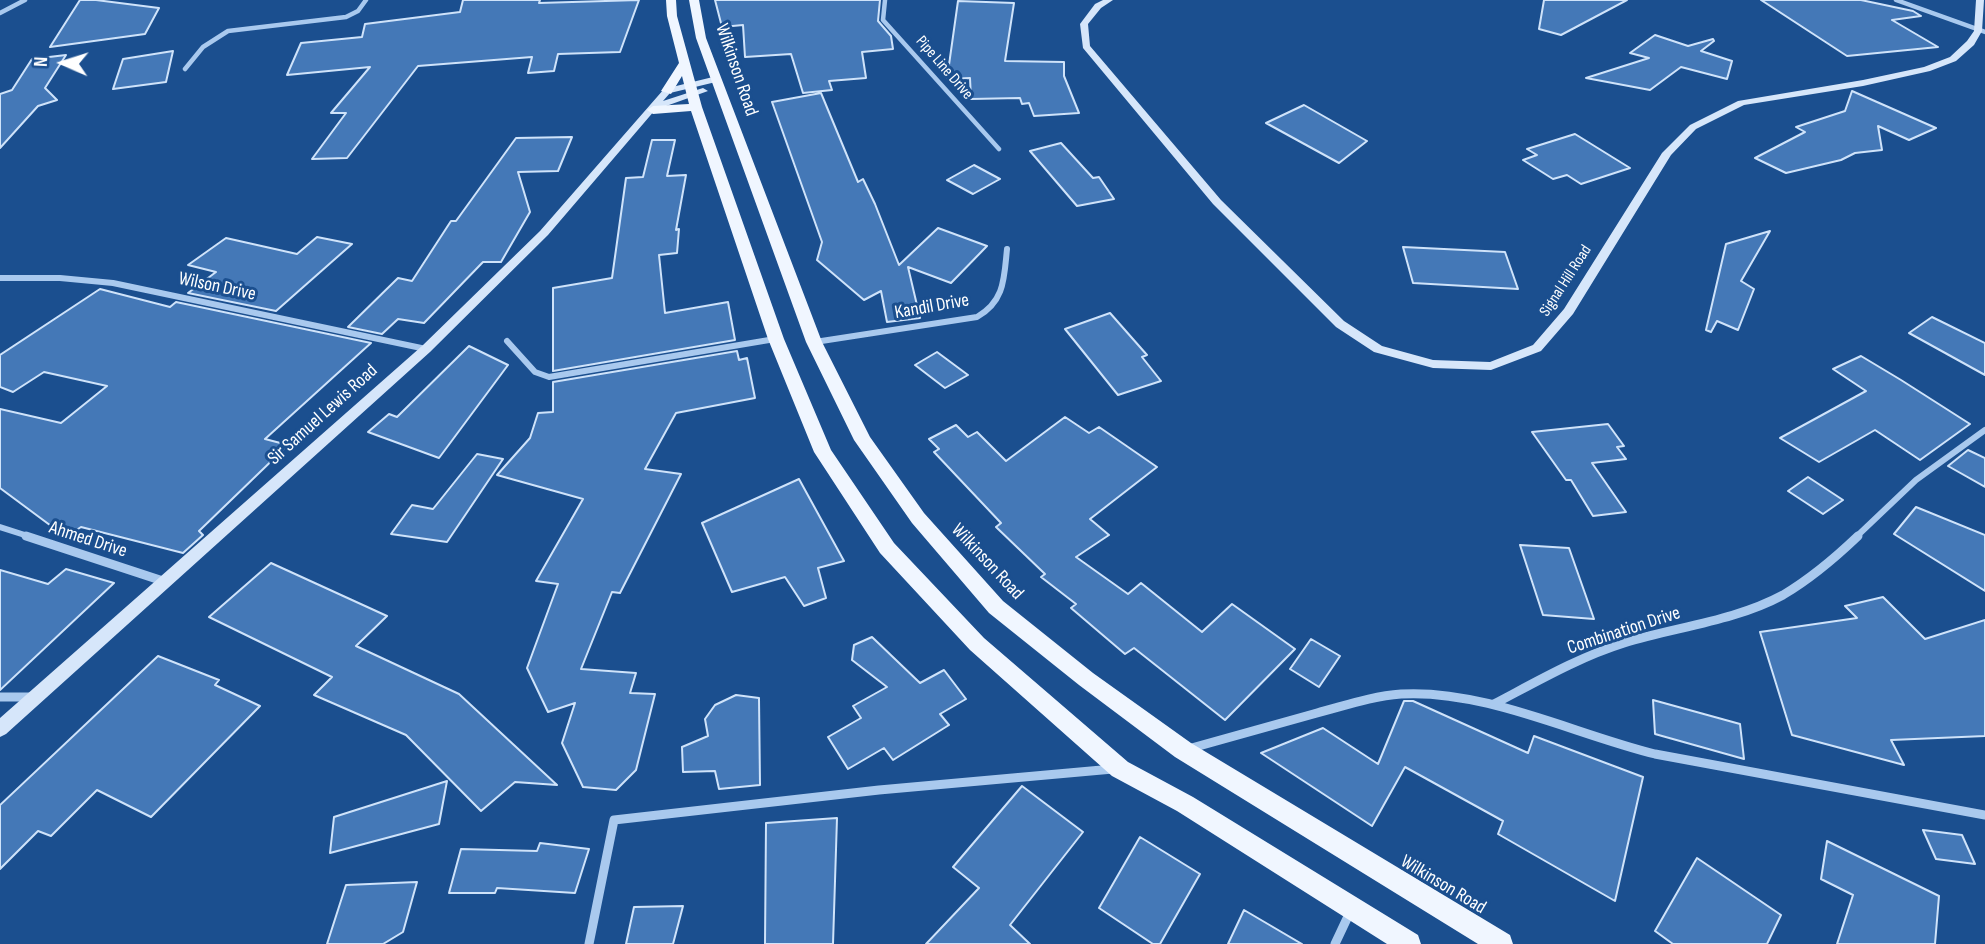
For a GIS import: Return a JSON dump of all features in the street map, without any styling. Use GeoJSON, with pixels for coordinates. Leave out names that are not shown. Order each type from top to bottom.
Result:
{"type":"FeatureCollection","features":[{"type":"Feature","properties":{"kind":"main road"},"geometry":{"type":"LineString","coordinates":[[671,0],[693,95],[776,339],[823,452],[887,548],[977,644],[1121,769],[1185,804],[1409,944]]}},
{"type":"Feature","properties":{"kind":"main road","name":"Wilkinson Road"},"geometry":{"type":"LineString","coordinates":[[694,0],[701,38],[814,342],[863,440],[918,518],[996,607],[1086,679],[1183,750],[1501,944]]}},
{"type":"Feature","properties":{"kind":"main road","name":"Signal Hill Road"},"geometry":{"type":"LineString","coordinates":[[1109,0],[1098,6],[1084,24],[1086,46],[1217,202],[1340,324],[1378,349],[1433,364],[1491,366],[1537,348],[1569,311],[1667,153],[1693,127],[1741,103],[1863,83],[1927,69],[1952,59],[1982,32]]}},
{"type":"Feature","properties":{"kind":"main road"},"geometry":{"type":"LineString","coordinates":[[1980,0],[1982,32]]}},
{"type":"Feature","properties":{"kind":"main road"},"geometry":{"type":"LineString","coordinates":[[684,64],[667,91],[693,95]]}},
{"type":"Feature","properties":{"kind":"main road"},"geometry":{"type":"LineString","coordinates":[[653,110],[718,84]]}},
{"type":"Feature","properties":{"kind":"main road","name":"Sir Samuel Lewis Road"},"geometry":{"type":"LineString","coordinates":[[0,729],[426,349],[544,233],[667,91]]}},
{"type":"Feature","properties":{"kind":"street"},"geometry":{"type":"LineString","coordinates":[[0,13],[25,0]]}},
{"type":"Feature","properties":{"kind":"street"},"geometry":{"type":"LineString","coordinates":[[185,69],[203,47],[228,31],[346,17],[358,11],[366,0]]}},
{"type":"Feature","properties":{"kind":"street","name":"Pipe Line Drive"},"geometry":{"type":"LineString","coordinates":[[885,0],[883,20],[999,149]]}},
{"type":"Feature","properties":{"kind":"street"},"geometry":{"type":"LineString","coordinates":[[1896,0],[1982,32]]}},
{"type":"Feature","properties":{"kind":"street","name":"Kandil Drive"},"geometry":{"type":"LineString","coordinates":[[814,342],[977,317],[993,310],[1000,298],[1007,249]]}},
{"type":"Feature","properties":{"kind":"street","name":"Wilson Drive"},"geometry":{"type":"LineString","coordinates":[[0,278],[60,278],[113,283],[426,349]]}},
{"type":"Feature","properties":{"kind":"street"},"geometry":{"type":"LineString","coordinates":[[507,341],[535,372],[549,377],[776,339]]}},
{"type":"Feature","properties":{"kind":"street","name":"Combination Drive"},"geometry":{"type":"LineString","coordinates":[[1494,704],[1564,667],[1623,643],[1731,615],[1782,595],[1837,556],[1916,480],[1985,430]]}},
{"type":"Feature","properties":{"kind":"street","name":"Ahmed Drive"},"geometry":{"type":"LineString","coordinates":[[0,527],[166,582]]}},
{"type":"Feature","properties":{"kind":"street"},"geometry":{"type":"LineString","coordinates":[[1183,750],[1365,700],[1400,694],[1437,695],[1494,704],[1601,741],[1655,754],[1985,815]]}},
{"type":"Feature","properties":{"kind":"street"},"geometry":{"type":"LineString","coordinates":[[0,697],[38,697]]}},
{"type":"Feature","properties":{"kind":"street"},"geometry":{"type":"LineString","coordinates":[[589,944],[614,820],[879,790],[1121,769]]}},
{"type":"Feature","properties":{"kind":"street"},"geometry":{"type":"LineString","coordinates":[[1335,944],[1352,907]]}},
{"type":"Feature","properties":{"kind":"building"},"geometry":{"type":"Polygon","coordinates":[[[80,0],[159,8],[145,34],[50,47],[80,0]]]}},
{"type":"Feature","properties":{"kind":"building"},"geometry":{"type":"Polygon","coordinates":[[[463,0],[540,0],[539,3],[639,0],[620,52],[558,54],[554,71],[528,73],[532,57],[418,66],[347,158],[312,159],[346,113],[331,113],[370,67],[287,75],[301,43],[362,37],[365,24],[460,12],[463,0]]]}},
{"type":"Feature","properties":{"kind":"building"},"geometry":{"type":"Polygon","coordinates":[[[715,0],[880,0],[878,21],[891,36],[893,49],[862,52],[866,78],[829,81],[832,90],[803,93],[791,54],[745,57],[743,25],[722,27],[715,0]]]}},
{"type":"Feature","properties":{"kind":"building"},"geometry":{"type":"Polygon","coordinates":[[[1544,0],[1627,0],[1561,35],[1539,29],[1544,0]]]}},
{"type":"Feature","properties":{"kind":"building"},"geometry":{"type":"Polygon","coordinates":[[[1761,0],[1861,0],[1913,11],[1921,16],[1892,20],[1938,47],[1847,56],[1761,0]]]}},
{"type":"Feature","properties":{"kind":"building"},"geometry":{"type":"Polygon","coordinates":[[[958,1],[1014,3],[1005,61],[1064,62],[1064,76],[1079,113],[1034,116],[1029,103],[1022,104],[1020,98],[971,99],[970,78],[947,79],[958,1]]]}},
{"type":"Feature","properties":{"kind":"building"},"geometry":{"type":"Polygon","coordinates":[[[1655,35],[1688,46],[1713,39],[1714,41],[1701,51],[1732,61],[1727,79],[1681,67],[1650,90],[1586,78],[1649,58],[1630,53],[1655,35]]]}},
{"type":"Feature","properties":{"kind":"building"},"geometry":{"type":"Polygon","coordinates":[[[173,51],[166,82],[113,89],[123,59],[173,51]]]}},
{"type":"Feature","properties":{"kind":"building"},"geometry":{"type":"Polygon","coordinates":[[[66,55],[45,88],[57,100],[38,106],[0,148],[0,94],[12,90],[32,59],[66,55]]]}},
{"type":"Feature","properties":{"kind":"building"},"geometry":{"type":"Polygon","coordinates":[[[1852,91],[1936,128],[1909,140],[1878,126],[1882,150],[1855,153],[1841,160],[1786,173],[1755,158],[1805,132],[1796,127],[1845,111],[1852,91]]]}},
{"type":"Feature","properties":{"kind":"building"},"geometry":{"type":"Polygon","coordinates":[[[821,93],[858,182],[863,179],[875,204],[899,265],[938,228],[987,246],[951,283],[908,267],[920,318],[887,322],[881,291],[864,300],[817,260],[822,242],[772,102],[821,93]]]}},
{"type":"Feature","properties":{"kind":"building"},"geometry":{"type":"Polygon","coordinates":[[[1304,105],[1367,141],[1339,163],[1266,123],[1304,105]]]}},
{"type":"Feature","properties":{"kind":"building"},"geometry":{"type":"Polygon","coordinates":[[[1575,134],[1630,168],[1581,184],[1567,175],[1553,179],[1523,160],[1537,155],[1527,149],[1575,134]]]}},
{"type":"Feature","properties":{"kind":"building"},"geometry":{"type":"Polygon","coordinates":[[[572,137],[558,171],[518,172],[530,212],[501,262],[483,262],[424,323],[398,319],[382,334],[348,327],[398,278],[412,281],[451,221],[456,221],[516,138],[572,137]]]}},
{"type":"Feature","properties":{"kind":"building"},"geometry":{"type":"Polygon","coordinates":[[[652,140],[675,140],[667,176],[686,175],[676,230],[679,229],[677,253],[659,255],[665,313],[728,302],[735,340],[553,371],[553,288],[612,278],[626,178],[643,177],[652,140]]]}},
{"type":"Feature","properties":{"kind":"building"},"geometry":{"type":"Polygon","coordinates":[[[1061,143],[1093,178],[1099,177],[1114,199],[1077,206],[1030,151],[1061,143]]]}},
{"type":"Feature","properties":{"kind":"building"},"geometry":{"type":"Polygon","coordinates":[[[974,165],[1000,179],[973,194],[947,180],[974,165]]]}},
{"type":"Feature","properties":{"kind":"building"},"geometry":{"type":"Polygon","coordinates":[[[1770,231],[1741,281],[1754,289],[1738,330],[1717,321],[1711,332],[1706,330],[1726,244],[1770,231]]]}},
{"type":"Feature","properties":{"kind":"building"},"geometry":{"type":"Polygon","coordinates":[[[317,237],[352,244],[276,311],[188,293],[216,272],[188,265],[226,238],[297,254],[317,237]]]}},
{"type":"Feature","properties":{"kind":"building"},"geometry":{"type":"Polygon","coordinates":[[[1403,247],[1505,252],[1518,289],[1413,283],[1403,247]]]}},
{"type":"Feature","properties":{"kind":"building"},"geometry":{"type":"Polygon","coordinates":[[[100,289],[170,307],[176,302],[371,343],[265,439],[288,445],[199,531],[203,535],[183,553],[81,527],[66,537],[0,488],[0,409],[61,423],[107,386],[44,372],[13,392],[0,387],[0,355],[100,289]]]}},
{"type":"Feature","properties":{"kind":"building"},"geometry":{"type":"Polygon","coordinates":[[[1110,313],[1147,355],[1142,357],[1161,381],[1118,395],[1065,329],[1110,313]]]}},
{"type":"Feature","properties":{"kind":"building"},"geometry":{"type":"Polygon","coordinates":[[[1932,317],[1985,343],[1985,375],[1909,333],[1932,317]]]}},
{"type":"Feature","properties":{"kind":"building"},"geometry":{"type":"Polygon","coordinates":[[[469,346],[508,365],[439,458],[368,432],[389,414],[397,417],[469,346]]]}},
{"type":"Feature","properties":{"kind":"building"},"geometry":{"type":"Polygon","coordinates":[[[737,351],[739,360],[747,358],[755,398],[676,413],[645,469],[681,474],[620,593],[612,592],[581,669],[636,673],[630,693],[655,694],[636,770],[616,790],[583,787],[562,743],[575,703],[548,712],[527,668],[558,584],[536,581],[583,499],[497,475],[530,438],[538,413],[553,412],[553,382],[737,351]]]}},
{"type":"Feature","properties":{"kind":"building"},"geometry":{"type":"Polygon","coordinates":[[[937,352],[968,375],[945,388],[915,365],[937,352]]]}},
{"type":"Feature","properties":{"kind":"building"},"geometry":{"type":"Polygon","coordinates":[[[1861,356],[1970,424],[1920,460],[1875,430],[1819,462],[1780,438],[1866,391],[1833,369],[1861,356]]]}},
{"type":"Feature","properties":{"kind":"building"},"geometry":{"type":"Polygon","coordinates":[[[1065,417],[1089,433],[1099,427],[1157,467],[1090,519],[1109,535],[1076,557],[1128,594],[1141,583],[1202,632],[1232,604],[1295,649],[1225,720],[1134,648],[1125,654],[1071,608],[1076,604],[1041,577],[1045,574],[996,527],[1001,523],[934,452],[939,449],[929,439],[956,425],[968,437],[977,432],[1006,461],[1065,417]]]}},
{"type":"Feature","properties":{"kind":"building"},"geometry":{"type":"Polygon","coordinates":[[[1608,424],[1624,446],[1617,447],[1626,459],[1592,463],[1626,512],[1593,516],[1571,480],[1566,480],[1532,432],[1608,424]]]}},
{"type":"Feature","properties":{"kind":"building"},"geometry":{"type":"Polygon","coordinates":[[[1968,450],[1985,458],[1985,487],[1948,466],[1968,450]]]}},
{"type":"Feature","properties":{"kind":"building"},"geometry":{"type":"Polygon","coordinates":[[[477,454],[503,459],[447,542],[391,534],[412,505],[433,509],[477,454]]]}},
{"type":"Feature","properties":{"kind":"building"},"geometry":{"type":"Polygon","coordinates":[[[1808,477],[1843,500],[1823,514],[1788,491],[1808,477]]]}},
{"type":"Feature","properties":{"kind":"building"},"geometry":{"type":"Polygon","coordinates":[[[799,479],[844,561],[818,568],[826,598],[804,606],[785,577],[732,592],[702,523],[799,479]]]}},
{"type":"Feature","properties":{"kind":"building"},"geometry":{"type":"Polygon","coordinates":[[[1916,507],[1985,535],[1985,591],[1894,534],[1916,507]]]}},
{"type":"Feature","properties":{"kind":"building"},"geometry":{"type":"Polygon","coordinates":[[[1520,545],[1569,548],[1594,619],[1543,615],[1520,545]]]}},
{"type":"Feature","properties":{"kind":"building"},"geometry":{"type":"Polygon","coordinates":[[[271,563],[387,616],[356,646],[459,694],[557,785],[515,782],[481,811],[406,735],[314,695],[332,677],[209,617],[271,563]]]}},
{"type":"Feature","properties":{"kind":"building"},"geometry":{"type":"Polygon","coordinates":[[[66,569],[114,583],[0,690],[0,570],[48,584],[66,569]]]}},
{"type":"Feature","properties":{"kind":"building"},"geometry":{"type":"Polygon","coordinates":[[[1883,597],[1925,639],[1985,620],[1985,736],[1891,740],[1904,765],[1792,735],[1760,632],[1857,618],[1845,606],[1883,597]]]}},
{"type":"Feature","properties":{"kind":"building"},"geometry":{"type":"Polygon","coordinates":[[[872,637],[920,683],[944,670],[966,699],[940,714],[949,725],[893,760],[884,748],[848,769],[828,737],[861,718],[853,706],[887,687],[852,660],[854,645],[872,637]]]}},
{"type":"Feature","properties":{"kind":"building"},"geometry":{"type":"Polygon","coordinates":[[[1311,639],[1340,656],[1319,687],[1290,669],[1311,639]]]}},
{"type":"Feature","properties":{"kind":"building"},"geometry":{"type":"Polygon","coordinates":[[[158,656],[219,680],[215,685],[260,706],[151,817],[97,790],[51,836],[38,831],[0,869],[0,805],[158,656]]]}},
{"type":"Feature","properties":{"kind":"building"},"geometry":{"type":"Polygon","coordinates":[[[736,695],[759,698],[760,785],[719,789],[715,771],[683,772],[682,747],[708,736],[705,719],[715,705],[736,695]]]}},
{"type":"Feature","properties":{"kind":"building"},"geometry":{"type":"Polygon","coordinates":[[[1653,700],[1740,724],[1744,759],[1655,734],[1653,700]]]}},
{"type":"Feature","properties":{"kind":"building"},"geometry":{"type":"Polygon","coordinates":[[[1404,701],[1413,701],[1528,753],[1534,736],[1643,777],[1615,901],[1498,834],[1503,821],[1405,767],[1372,826],[1261,753],[1323,728],[1378,764],[1404,701]]]}},
{"type":"Feature","properties":{"kind":"building"},"geometry":{"type":"Polygon","coordinates":[[[447,781],[439,824],[330,853],[334,817],[447,781]]]}},
{"type":"Feature","properties":{"kind":"building"},"geometry":{"type":"Polygon","coordinates":[[[1022,786],[1083,832],[1010,925],[1030,944],[926,944],[979,888],[953,867],[1022,786]]]}},
{"type":"Feature","properties":{"kind":"building"},"geometry":{"type":"Polygon","coordinates":[[[837,818],[833,944],[765,944],[766,823],[837,818]]]}},
{"type":"Feature","properties":{"kind":"building"},"geometry":{"type":"Polygon","coordinates":[[[1923,830],[1962,835],[1975,864],[1936,859],[1923,830]]]}},
{"type":"Feature","properties":{"kind":"building"},"geometry":{"type":"Polygon","coordinates":[[[1140,837],[1200,874],[1160,944],[1153,944],[1099,908],[1140,837]]]}},
{"type":"Feature","properties":{"kind":"building"},"geometry":{"type":"Polygon","coordinates":[[[1827,841],[1939,896],[1935,944],[1837,944],[1853,895],[1821,879],[1827,841]]]}},
{"type":"Feature","properties":{"kind":"building"},"geometry":{"type":"Polygon","coordinates":[[[540,843],[589,849],[575,893],[497,888],[495,893],[449,893],[461,849],[537,851],[540,843]]]}},
{"type":"Feature","properties":{"kind":"building"},"geometry":{"type":"Polygon","coordinates":[[[1697,858],[1781,915],[1767,944],[1673,944],[1655,931],[1697,858]]]}},
{"type":"Feature","properties":{"kind":"building"},"geometry":{"type":"Polygon","coordinates":[[[417,882],[403,932],[383,944],[327,944],[346,885],[417,882]]]}},
{"type":"Feature","properties":{"kind":"building"},"geometry":{"type":"Polygon","coordinates":[[[683,906],[673,944],[626,944],[634,907],[683,906]]]}},
{"type":"Feature","properties":{"kind":"building"},"geometry":{"type":"Polygon","coordinates":[[[1244,910],[1302,944],[1228,944],[1244,910]]]}}]}
